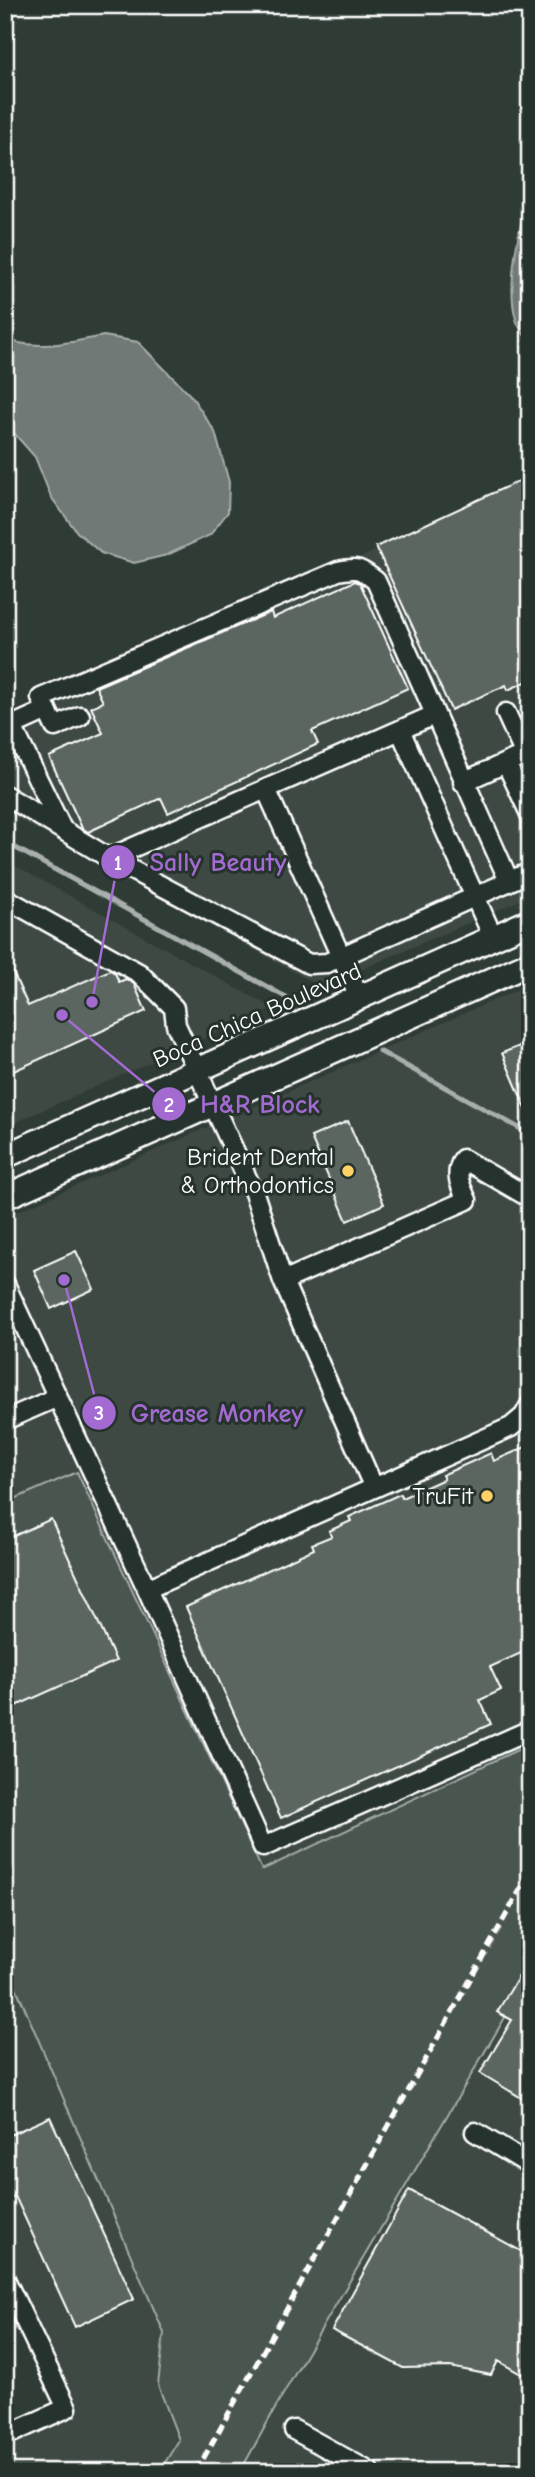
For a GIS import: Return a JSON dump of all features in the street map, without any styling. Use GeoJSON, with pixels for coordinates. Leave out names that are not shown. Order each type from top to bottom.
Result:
{"type":"FeatureCollection","features":[{"type":"Feature","properties":{"kind":"main road","name":"Boca Chica Boulevard"},"geometry":{"type":"LineString","coordinates":[[5,1156],[530,921]]}},
{"type":"Feature","properties":{"kind":"main road"},"geometry":{"type":"LineString","coordinates":[[5,1197],[530,963]]}},
{"type":"Feature","properties":{"kind":"street"},"geometry":{"type":"LineString","coordinates":[[80,716],[55,727],[41,698],[338,571],[362,569],[376,581],[509,881]]}},
{"type":"Feature","properties":{"kind":"street"},"geometry":{"type":"LineString","coordinates":[[47,710],[9,727],[62,829]]}},
{"type":"Feature","properties":{"kind":"street"},"geometry":{"type":"LineString","coordinates":[[463,782],[527,753],[506,713]]}},
{"type":"Feature","properties":{"kind":"street"},"geometry":{"type":"LineString","coordinates":[[109,858],[434,715]]}},
{"type":"Feature","properties":{"kind":"street"},"geometry":{"type":"LineString","coordinates":[[400,730],[494,937]]}},
{"type":"Feature","properties":{"kind":"street"},"geometry":{"type":"LineString","coordinates":[[506,763],[530,814]]}},
{"type":"Feature","properties":{"kind":"street"},"geometry":{"type":"LineString","coordinates":[[266,789],[359,997]]}},
{"type":"Feature","properties":{"kind":"street"},"geometry":{"type":"LineString","coordinates":[[5,795],[109,858],[309,964],[320,965],[341,957],[530,872]]}},
{"type":"Feature","properties":{"kind":"street"},"geometry":{"type":"LineString","coordinates":[[5,898],[139,973],[174,1008],[176,1025],[254,1193],[283,1281],[374,1488]]}},
{"type":"Feature","properties":{"kind":"street"},"geometry":{"type":"LineString","coordinates":[[283,1281],[467,1200],[458,1178],[459,1165],[463,1159],[530,1198]]}},
{"type":"Feature","properties":{"kind":"street"},"geometry":{"type":"LineString","coordinates":[[5,1283],[263,1847],[530,1730]]}},
{"type":"Feature","properties":{"kind":"street"},"geometry":{"type":"LineString","coordinates":[[5,1420],[58,1397]]}},
{"type":"Feature","properties":{"kind":"street"},"geometry":{"type":"LineString","coordinates":[[147,1589],[510,1427],[524,1416],[530,1405]]}},
{"type":"Feature","properties":{"kind":"street"},"geometry":{"type":"LineString","coordinates":[[475,2132],[530,2165]]}},
{"type":"Feature","properties":{"kind":"street"},"geometry":{"type":"LineString","coordinates":[[5,2436],[67,2408],[7,2289]]}},
{"type":"Feature","properties":{"kind":"street"},"geometry":{"type":"LineString","coordinates":[[295,2430],[370,2472]]}},
{"type":"Feature","properties":{"kind":"shaded area"},"geometry":{"type":"Polygon","coordinates":[[[530,192],[530,343],[517,322],[512,290],[518,238],[530,192]]]}},
{"type":"Feature","properties":{"kind":"shaded area"},"geometry":{"type":"Polygon","coordinates":[[[104,336],[138,342],[192,397],[215,432],[229,482],[228,512],[210,535],[167,555],[134,563],[101,553],[77,532],[51,497],[35,457],[5,423],[5,339],[42,345],[104,336]]]}},
{"type":"Feature","properties":{"kind":"shaded area"},"geometry":{"type":"Polygon","coordinates":[[[530,482],[530,896],[321,987],[5,812],[5,716],[530,482]]]}},
{"type":"Feature","properties":{"kind":"shaded area"},"geometry":{"type":"Polygon","coordinates":[[[5,860],[273,1008],[5,1127],[5,860]]]}},
{"type":"Feature","properties":{"kind":"shaded area"},"geometry":{"type":"Polygon","coordinates":[[[530,984],[530,1761],[267,1882],[76,1472],[5,1503],[5,1217],[530,984]]]}},
{"type":"Feature","properties":{"kind":"shaded area"},"geometry":{"type":"Polygon","coordinates":[[[77,1472],[262,1870],[530,1744],[530,1975],[240,2472],[159,2472],[179,2440],[158,2385],[164,2333],[5,1962],[5,1503],[77,1472]]]}},
{"type":"Feature","properties":{"kind":"shaded area"},"geometry":{"type":"Polygon","coordinates":[[[5,1962],[164,2334],[158,2385],[179,2440],[159,2472],[5,2472],[5,2445],[58,2422],[5,2295],[5,1962]]]}},
{"type":"Feature","properties":{"kind":"shaded area"},"geometry":{"type":"Polygon","coordinates":[[[530,1974],[530,2472],[240,2472],[297,2369],[530,1974]]]}},
{"type":"Feature","properties":{"kind":"building"},"geometry":{"type":"Polygon","coordinates":[[[519,481],[530,504],[530,680],[508,690],[506,685],[451,710],[376,547],[519,481]]]}},
{"type":"Feature","properties":{"kind":"building"},"geometry":{"type":"Polygon","coordinates":[[[355,581],[360,583],[408,688],[312,731],[318,744],[168,813],[161,798],[88,832],[82,828],[49,757],[103,733],[91,707],[103,702],[96,687],[271,612],[273,618],[355,581]]]}},
{"type":"Feature","properties":{"kind":"building"},"geometry":{"type":"Polygon","coordinates":[[[5,955],[28,1006],[110,970],[115,973],[119,982],[126,979],[134,984],[146,1011],[5,1075],[5,955]]]}},
{"type":"Feature","properties":{"kind":"building"},"geometry":{"type":"Polygon","coordinates":[[[530,1042],[530,1118],[502,1053],[530,1042]]]}},
{"type":"Feature","properties":{"kind":"building","name":"Brident Dental & Orthodontics"},"geometry":{"type":"Polygon","coordinates":[[[348,1121],[384,1204],[347,1221],[311,1137],[348,1121]]]}},
{"type":"Feature","properties":{"kind":"building"},"geometry":{"type":"Polygon","coordinates":[[[76,1251],[94,1289],[51,1309],[34,1270],[76,1251]]]}},
{"type":"Feature","properties":{"kind":"building"},"geometry":{"type":"Polygon","coordinates":[[[530,1445],[530,1649],[490,1667],[501,1690],[480,1700],[491,1724],[281,1818],[186,1607],[314,1549],[312,1544],[332,1536],[329,1531],[351,1521],[349,1517],[400,1494],[402,1498],[444,1479],[442,1475],[491,1453],[494,1461],[530,1445]]]}},
{"type":"Feature","properties":{"kind":"building"},"geometry":{"type":"Polygon","coordinates":[[[51,1519],[116,1661],[5,1711],[5,1540],[51,1519]]]}},
{"type":"Feature","properties":{"kind":"building"},"geometry":{"type":"Polygon","coordinates":[[[530,1958],[530,2103],[480,2073],[512,2020],[497,2012],[530,1958]]]}},
{"type":"Feature","properties":{"kind":"building"},"geometry":{"type":"Polygon","coordinates":[[[50,2117],[134,2299],[75,2327],[15,2196],[5,2201],[5,2137],[50,2117]]]}},
{"type":"Feature","properties":{"kind":"building"},"geometry":{"type":"Polygon","coordinates":[[[409,2190],[530,2256],[530,2379],[498,2361],[491,2375],[450,2367],[403,2368],[332,2330],[409,2190]]]}},
{"type":"Feature","properties":{"kind":"waterway"},"geometry":{"type":"LineString","coordinates":[[5,842],[300,1005]]}},
{"type":"Feature","properties":{"kind":"waterway"},"geometry":{"type":"LineString","coordinates":[[379,1051],[530,1134]]}},
{"type":"Feature","properties":{"kind":"railway"},"geometry":{"type":"LineString","coordinates":[[196,2472],[530,1872]]}},
{"type":"Feature","properties":{"kind":"place","name":"Sally Beauty"},"geometry":{"type":"Point","coordinates":[92,1002]}},
{"type":"Feature","properties":{"kind":"place","name":"H&R Block"},"geometry":{"type":"Point","coordinates":[62,1015]}},
{"type":"Feature","properties":{"kind":"place","name":"Brident Dental & Orthodontics"},"geometry":{"type":"Point","coordinates":[348,1171]}},
{"type":"Feature","properties":{"kind":"place","name":"Grease Monkey"},"geometry":{"type":"Point","coordinates":[64,1280]}},
{"type":"Feature","properties":{"kind":"place","name":"TruFit"},"geometry":{"type":"Point","coordinates":[487,1496]}}]}
